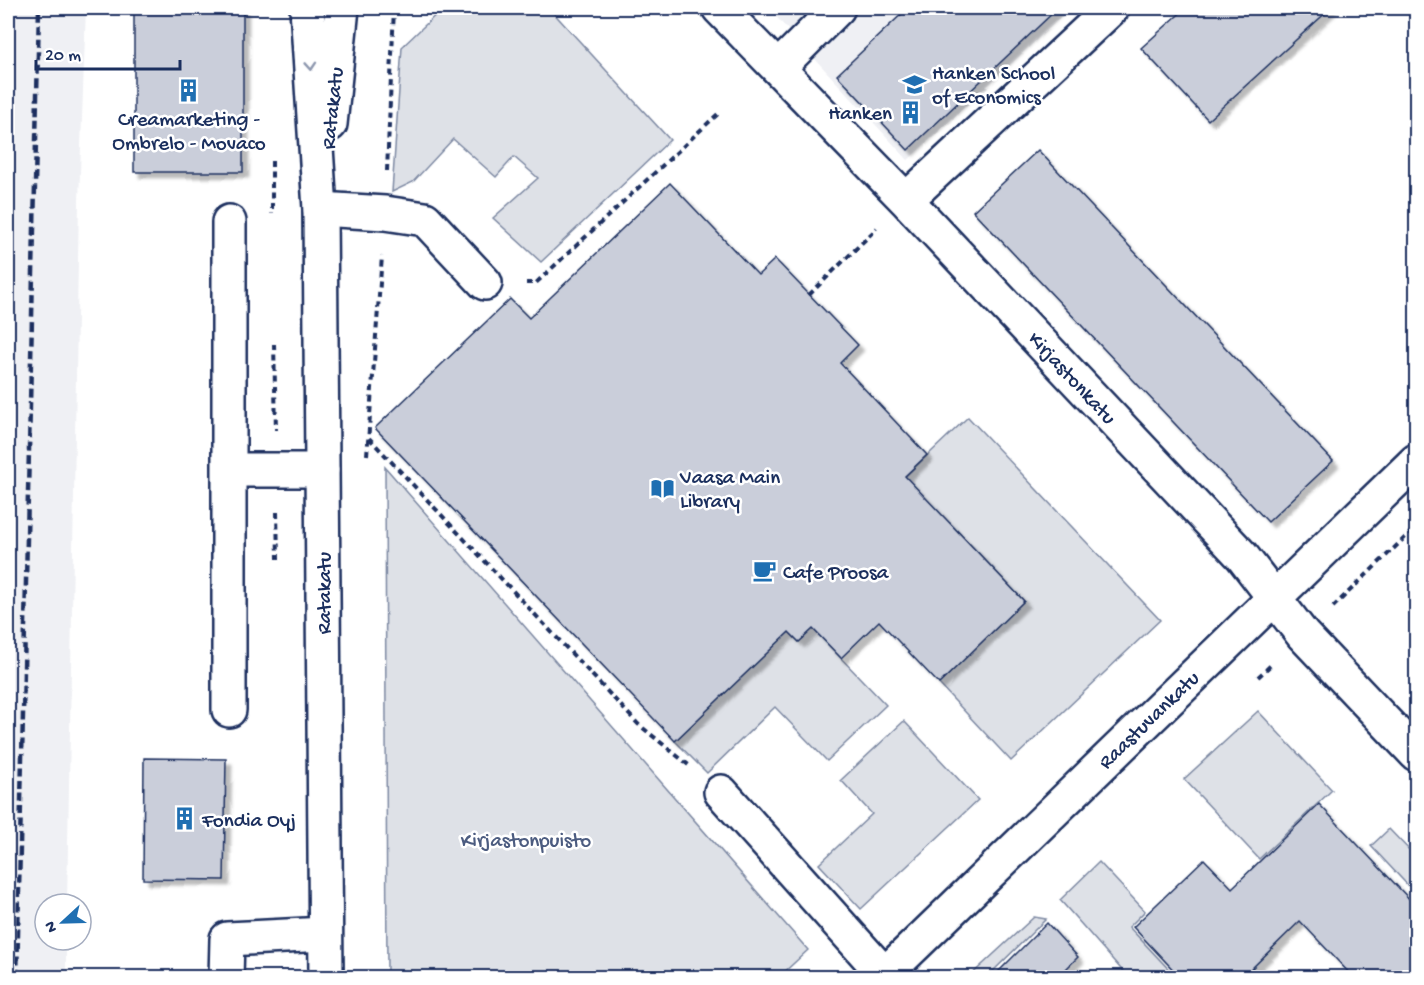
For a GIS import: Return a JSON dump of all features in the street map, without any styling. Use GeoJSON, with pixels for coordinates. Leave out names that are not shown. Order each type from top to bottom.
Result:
{"type":"FeatureCollection","features":[{"type":"Feature","properties":{"kind":"street","name":"Ratakatu"},"geometry":{"type":"LineString","coordinates":[[307,8],[320,209],[326,978]]}},
{"type":"Feature","properties":{"kind":"street","name":"Ratakatu"},"geometry":{"type":"LineString","coordinates":[[320,209],[342,8]]}},
{"type":"Feature","properties":{"kind":"street","name":"Kirjastonkatu"},"geometry":{"type":"LineString","coordinates":[[719,8],[906,200],[1242,556],[1303,635],[1416,754]]}},
{"type":"Feature","properties":{"kind":"street"},"geometry":{"type":"LineString","coordinates":[[778,68],[838,8]]}},
{"type":"Feature","properties":{"kind":"street"},"geometry":{"type":"LineString","coordinates":[[906,200],[1112,8]]}},
{"type":"Feature","properties":{"kind":"street"},"geometry":{"type":"LineString","coordinates":[[320,209],[385,213],[425,219],[485,283]]}},
{"type":"Feature","properties":{"kind":"street"},"geometry":{"type":"LineString","coordinates":[[229,222],[229,710]]}},
{"type":"Feature","properties":{"kind":"street","name":"Raastuvankatu"},"geometry":{"type":"LineString","coordinates":[[883,976],[1416,461]]}},
{"type":"Feature","properties":{"kind":"street"},"geometry":{"type":"LineString","coordinates":[[229,470],[322,470]]}},
{"type":"Feature","properties":{"kind":"street"},"geometry":{"type":"LineString","coordinates":[[722,792],[883,976]]}},
{"type":"Feature","properties":{"kind":"street"},"geometry":{"type":"LineString","coordinates":[[226,978],[226,939],[325,934]]}},
{"type":"Feature","properties":{"kind":"path"},"geometry":{"type":"LineString","coordinates":[[366,459],[385,213],[394,8]]}},
{"type":"Feature","properties":{"kind":"path"},"geometry":{"type":"LineString","coordinates":[[485,283],[536,283],[720,112]]}},
{"type":"Feature","properties":{"kind":"path"},"geometry":{"type":"LineString","coordinates":[[809,295],[906,200]]}},
{"type":"Feature","properties":{"kind":"path"},"geometry":{"type":"LineString","coordinates":[[368,437],[638,724],[722,792]]}},
{"type":"Feature","properties":{"kind":"path"},"geometry":{"type":"LineString","coordinates":[[1250,684],[1416,527]]}},
{"type":"Feature","properties":{"kind":"shaded area"},"geometry":{"type":"Polygon","coordinates":[[[8,8],[86,8],[79,201],[67,892],[33,892],[33,952],[66,952],[66,977],[8,977],[8,8]]]}},
{"type":"Feature","properties":{"kind":"shaded area","name":"Hanken School of Economics"},"geometry":{"type":"Polygon","coordinates":[[[768,8],[1071,8],[908,160],[768,8]]]}},
{"type":"Feature","properties":{"kind":"green space"},"geometry":{"type":"Polygon","coordinates":[[[443,8],[549,8],[670,140],[541,262],[493,218],[538,178],[514,157],[496,177],[453,139],[413,182],[392,192],[402,47],[443,8]]]}},
{"type":"Feature","properties":{"kind":"green space"},"geometry":{"type":"Polygon","coordinates":[[[968,417],[1160,620],[1011,761],[939,684],[1024,601],[950,523],[816,561],[968,417]]]}},
{"type":"Feature","properties":{"kind":"green space","name":"Kirjastonpuisto"},"geometry":{"type":"Polygon","coordinates":[[[385,467],[808,950],[779,977],[387,977],[385,467]]]}},
{"type":"Feature","properties":{"kind":"green space"},"geometry":{"type":"Polygon","coordinates":[[[813,629],[886,705],[827,761],[775,707],[707,773],[675,741],[789,632],[799,642],[813,629]]]}},
{"type":"Feature","properties":{"kind":"green space"},"geometry":{"type":"Polygon","coordinates":[[[1258,711],[1332,790],[1259,859],[1184,779],[1258,711]]]}},
{"type":"Feature","properties":{"kind":"green space"},"geometry":{"type":"Polygon","coordinates":[[[904,721],[978,800],[861,909],[819,864],[872,814],[841,780],[904,721]]]}},
{"type":"Feature","properties":{"kind":"green space"},"geometry":{"type":"Polygon","coordinates":[[[1389,829],[1416,857],[1416,894],[1371,846],[1389,829]]]}},
{"type":"Feature","properties":{"kind":"green space"},"geometry":{"type":"Polygon","coordinates":[[[1099,862],[1145,911],[1129,927],[1176,977],[1128,977],[1060,900],[1099,862]]]}},
{"type":"Feature","properties":{"kind":"green space"},"geometry":{"type":"Polygon","coordinates":[[[1034,917],[1046,919],[987,977],[969,977],[1034,917]]]}},
{"type":"Feature","properties":{"kind":"building","name":"Creamarketing - Ombrelo - Movaco"},"geometry":{"type":"Polygon","coordinates":[[[134,8],[243,8],[243,172],[134,172],[134,8]]]}},
{"type":"Feature","properties":{"kind":"building","name":"Hanken School of Economics"},"geometry":{"type":"Polygon","coordinates":[[[908,8],[1058,8],[908,150],[837,75],[908,8]]]}},
{"type":"Feature","properties":{"kind":"building"},"geometry":{"type":"Polygon","coordinates":[[[1186,8],[1331,8],[1208,120],[1141,48],[1186,8]]]}},
{"type":"Feature","properties":{"kind":"building"},"geometry":{"type":"Polygon","coordinates":[[[1038,150],[1333,461],[1268,522],[973,211],[1038,150]]]}},
{"type":"Feature","properties":{"kind":"building","name":"Vaasa Main Library"},"geometry":{"type":"Polygon","coordinates":[[[670,183],[758,275],[775,259],[858,345],[840,363],[927,455],[905,476],[1024,601],[939,684],[879,621],[841,658],[813,629],[799,642],[789,632],[675,741],[375,428],[510,299],[529,318],[670,183]]]}},
{"type":"Feature","properties":{"kind":"building","name":"Fondia Oyj"},"geometry":{"type":"Polygon","coordinates":[[[144,758],[226,759],[224,880],[143,879],[144,758]]]}},
{"type":"Feature","properties":{"kind":"building"},"geometry":{"type":"Polygon","coordinates":[[[1319,804],[1416,906],[1416,978],[1354,978],[1300,921],[1242,978],[1181,978],[1133,927],[1204,859],[1232,888],[1319,804]]]}},
{"type":"Feature","properties":{"kind":"building"},"geometry":{"type":"Polygon","coordinates":[[[1047,923],[1078,957],[1057,978],[992,978],[1047,923]]]}},
{"type":"Feature","properties":{"kind":"railway"},"geometry":{"type":"LineString","coordinates":[[17,978],[39,8]]}},
{"type":"Feature","properties":{"kind":"place","name":"Hanken School of Economics"},"geometry":{"type":"Point","coordinates":[914,84]}},
{"type":"Feature","properties":{"kind":"place","name":"Creamarketing - Ombrelo - Movaco"},"geometry":{"type":"Point","coordinates":[189,90]}},
{"type":"Feature","properties":{"kind":"place","name":"Hanken"},"geometry":{"type":"Point","coordinates":[910,112]}},
{"type":"Feature","properties":{"kind":"place","name":"Vaasa Main Library"},"geometry":{"type":"Point","coordinates":[662,488]}},
{"type":"Feature","properties":{"kind":"place","name":"Cafe Proosa"},"geometry":{"type":"Point","coordinates":[765,571]}},
{"type":"Feature","properties":{"kind":"place","name":"Fondia Oyj"},"geometry":{"type":"Point","coordinates":[184,819]}}]}
